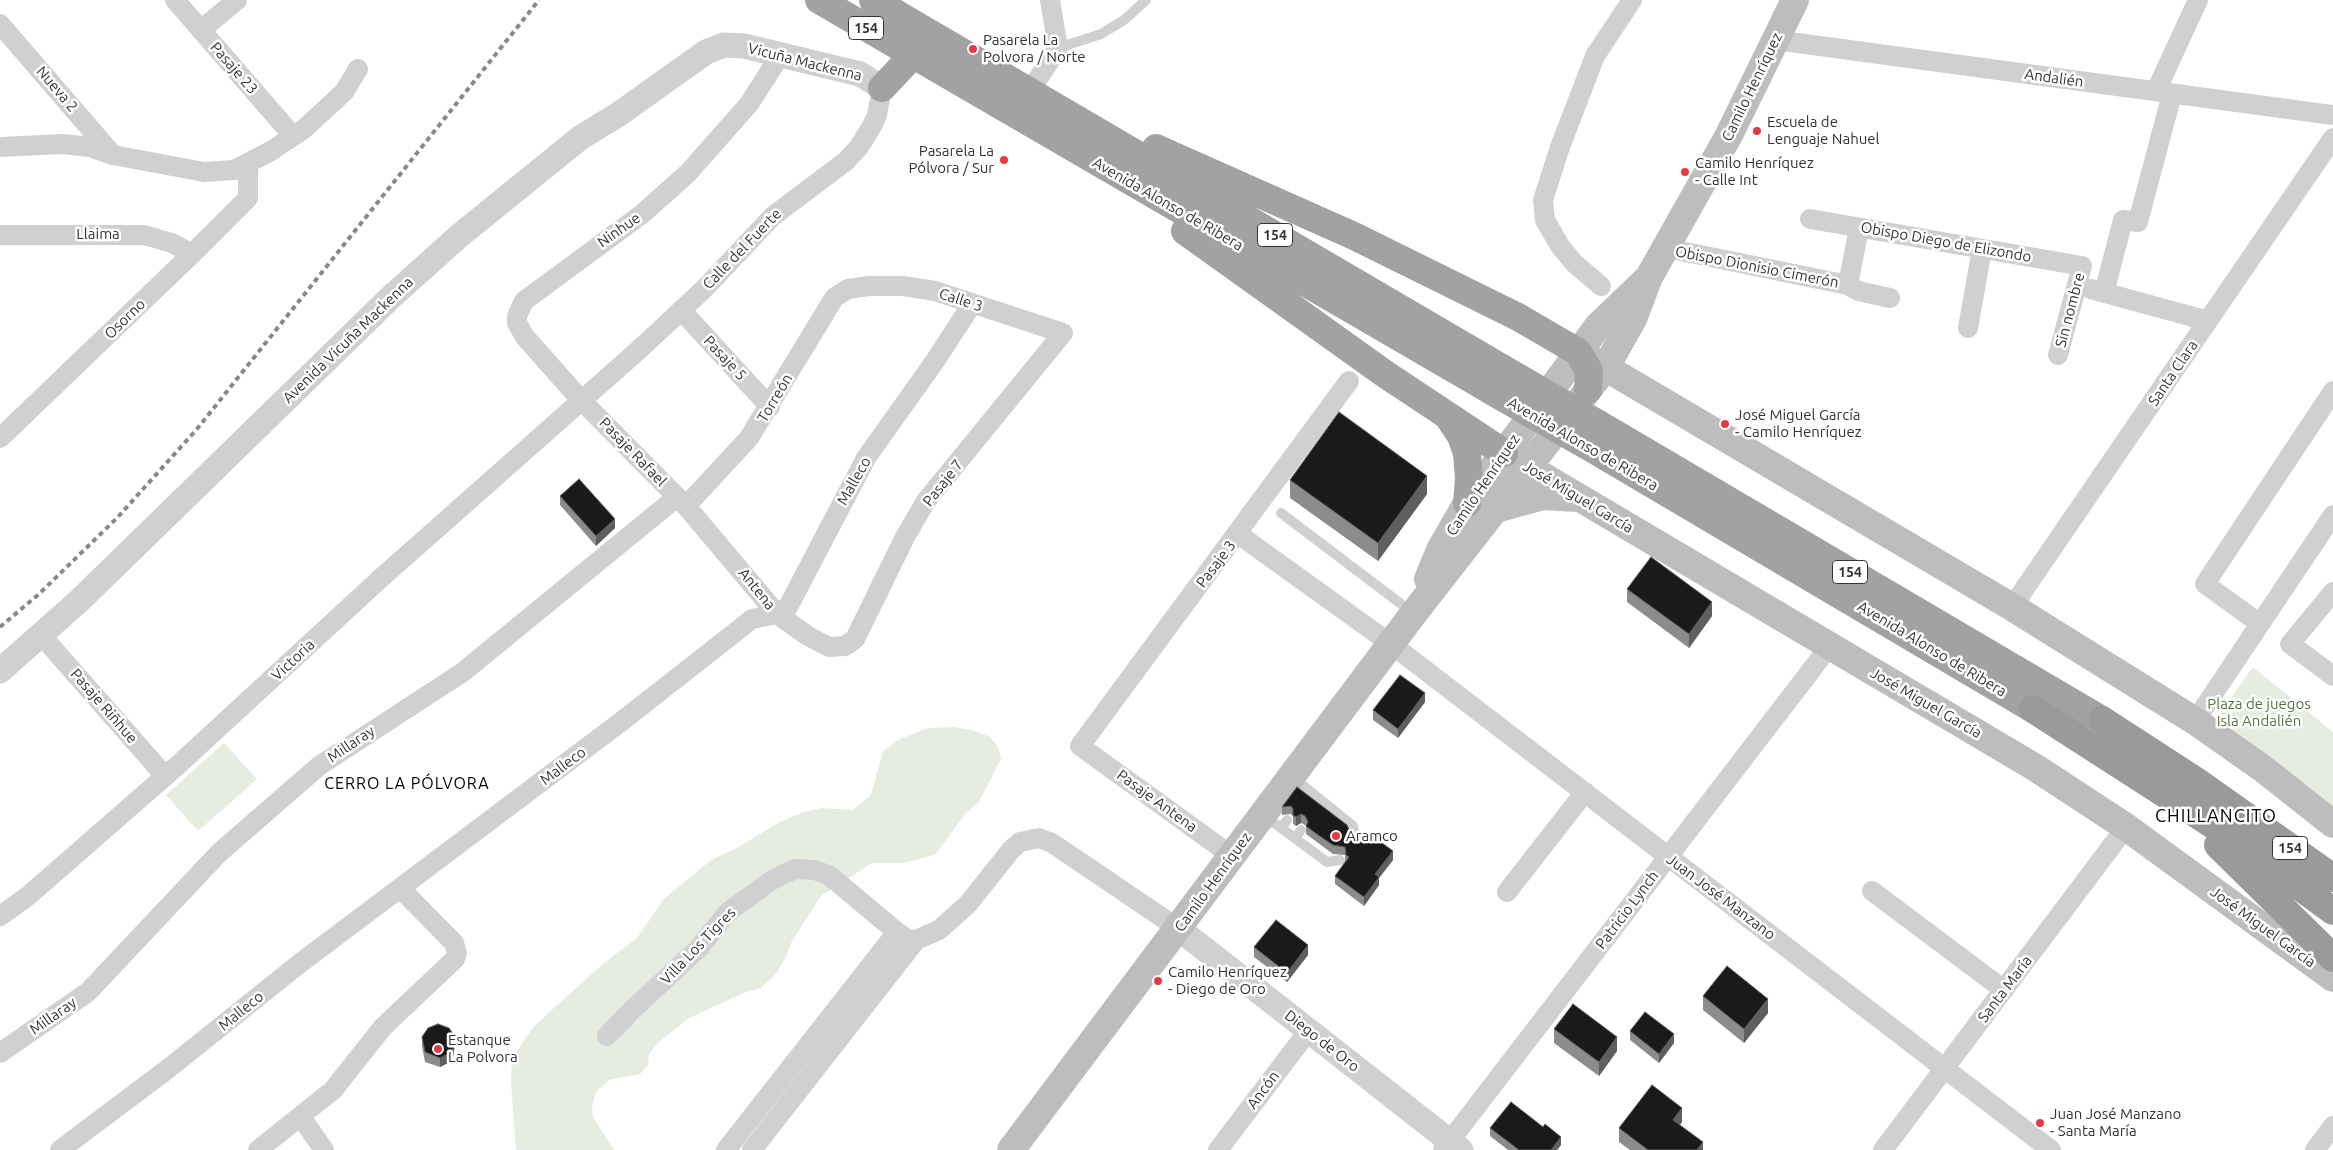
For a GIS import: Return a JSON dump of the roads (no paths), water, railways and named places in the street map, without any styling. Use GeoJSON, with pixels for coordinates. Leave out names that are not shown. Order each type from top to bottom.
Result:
{"type":"FeatureCollection","features":[{"type":"Feature","properties":{"kind":"highway","name":"Avenida Alonso de Ribera"},"geometry":{"type":"LineString","coordinates":[[819,0],[1053,138],[1496,379],[2102,720],[2249,817],[2333,878]]}},
{"type":"Feature","properties":{"kind":"highway","name":"Avenida Alonso de Ribera"},"geometry":{"type":"LineString","coordinates":[[873,0],[1039,97],[1496,379]]}},
{"type":"Feature","properties":{"kind":"highway"},"geometry":{"type":"LineString","coordinates":[[882,88],[913,55]]}},
{"type":"Feature","properties":{"kind":"highway"},"geometry":{"type":"LineString","coordinates":[[1039,97],[1354,236],[1500,308],[1578,352],[1589,371],[1588,390]]}},
{"type":"Feature","properties":{"kind":"highway"},"geometry":{"type":"LineString","coordinates":[[1053,138],[1144,199],[1192,237],[1446,415],[1504,453]]}},
{"type":"Feature","properties":{"kind":"highway"},"geometry":{"type":"LineString","coordinates":[[1446,415],[1460,436],[1467,453],[1469,479],[1467,503]]}},
{"type":"Feature","properties":{"kind":"highway","name":"Avenida Alonso de Ribera"},"geometry":{"type":"LineString","coordinates":[[1591,434],[2150,783],[2235,839],[2333,911]]}},
{"type":"Feature","properties":{"kind":"highway"},"geometry":{"type":"LineString","coordinates":[[2150,783],[2234,859],[2333,958]]}},
{"type":"Feature","properties":{"kind":"highway"},"geometry":{"type":"LineString","coordinates":[[2249,817],[2333,865]]}},
{"type":"Feature","properties":{"kind":"main road","name":"Camilo Henríquez"},"geometry":{"type":"LineString","coordinates":[[1012,1150],[1232,856],[1275,824],[1414,613],[1606,367],[1633,319],[1649,277],[1729,135],[1795,0]]}},
{"type":"Feature","properties":{"kind":"main road","name":"Camilo Henríquez"},"geometry":{"type":"LineString","coordinates":[[1414,613],[1440,550],[1467,503],[1603,320],[1649,277]]}},
{"type":"Feature","properties":{"kind":"main road"},"geometry":{"type":"LineString","coordinates":[[1578,352],[2012,607],[2194,721],[2262,768],[2333,824]]}},
{"type":"Feature","properties":{"kind":"main road"},"geometry":{"type":"LineString","coordinates":[[1521,430],[1521,447],[1528,466]]}},
{"type":"Feature","properties":{"kind":"main road","name":"José Miguel García"},"geometry":{"type":"LineString","coordinates":[[1504,453],[1528,466],[1577,498],[2036,768],[2126,827],[2333,978]]}},
{"type":"Feature","properties":{"kind":"main road"},"geometry":{"type":"LineString","coordinates":[[1496,508],[1543,496],[1577,498]]}},
{"type":"Feature","properties":{"kind":"street","name":"Pasaje 23"},"geometry":{"type":"LineString","coordinates":[[175,0],[293,136]]}},
{"type":"Feature","properties":{"kind":"street"},"geometry":{"type":"LineString","coordinates":[[201,30],[237,0]]}},
{"type":"Feature","properties":{"kind":"street"},"geometry":{"type":"LineString","coordinates":[[1039,97],[1058,48],[1050,0]]}},
{"type":"Feature","properties":{"kind":"street"},"geometry":{"type":"LineString","coordinates":[[1601,286],[1574,262],[1560,246],[1545,220],[1543,200],[1560,147],[1595,56],[1632,0]]}},
{"type":"Feature","properties":{"kind":"street"},"geometry":{"type":"LineString","coordinates":[[2104,293],[2124,220],[2138,222],[2164,93],[2198,0]]}},
{"type":"Feature","properties":{"kind":"street","name":"Nueva 2"},"geometry":{"type":"LineString","coordinates":[[0,24],[113,155]]}},
{"type":"Feature","properties":{"kind":"street","name":"Andalién"},"geometry":{"type":"LineString","coordinates":[[1775,40],[2333,115]]}},
{"type":"Feature","properties":{"kind":"street","name":"Vicuña Mackenna"},"geometry":{"type":"LineString","coordinates":[[724,46],[744,46],[860,74],[882,88]]}},
{"type":"Feature","properties":{"kind":"street","name":"Avenida Vicuña Mackenna"},"geometry":{"type":"LineString","coordinates":[[0,671],[42,636],[390,298],[459,236],[580,138],[620,114],[706,52],[724,46]]}},
{"type":"Feature","properties":{"kind":"street","name":"Ninhue"},"geometry":{"type":"LineString","coordinates":[[580,399],[520,330],[517,316],[520,306],[593,248],[642,214],[688,173],[749,104],[781,54]]}},
{"type":"Feature","properties":{"kind":"street"},"geometry":{"type":"LineString","coordinates":[[0,147],[62,144],[204,172],[234,170],[248,165],[293,136],[326,110],[344,92],[358,69]]}},
{"type":"Feature","properties":{"kind":"street","name":"Calle del Fuerte"},"geometry":{"type":"LineString","coordinates":[[580,399],[716,277],[773,216],[839,167],[853,154],[877,115],[882,88]]}},
{"type":"Feature","properties":{"kind":"street","name":"Santa Clara"},"geometry":{"type":"LineString","coordinates":[[2012,607],[2333,138]]}},
{"type":"Feature","properties":{"kind":"street","name":"Osorno"},"geometry":{"type":"LineString","coordinates":[[0,438],[248,198],[248,165]]}},
{"type":"Feature","properties":{"kind":"street","name":"Obispo Diego de Elizondo"},"geometry":{"type":"LineString","coordinates":[[1810,219],[2082,266]]}},
{"type":"Feature","properties":{"kind":"street","name":"Obispo Dionisio Cimerón"},"geometry":{"type":"LineString","coordinates":[[1848,285],[1859,228]]}},
{"type":"Feature","properties":{"kind":"street","name":"Llaima"},"geometry":{"type":"LineString","coordinates":[[2,236],[144,235],[172,243],[192,254]]}},
{"type":"Feature","properties":{"kind":"street","name":"Obispo Dionisio Cimerón"},"geometry":{"type":"LineString","coordinates":[[1666,248],[1848,285],[1858,292],[1890,298]]}},
{"type":"Feature","properties":{"kind":"street"},"geometry":{"type":"LineString","coordinates":[[1968,328],[1982,248]]}},
{"type":"Feature","properties":{"kind":"street","name":"Sin nombre"},"geometry":{"type":"LineString","coordinates":[[2058,355],[2082,266]]}},
{"type":"Feature","properties":{"kind":"street","name":"Calle 3"},"geometry":{"type":"LineString","coordinates":[[856,287],[903,286],[935,291],[1063,333]]}},
{"type":"Feature","properties":{"kind":"street"},"geometry":{"type":"LineString","coordinates":[[2077,286],[2208,321]]}},
{"type":"Feature","properties":{"kind":"street","name":"Torreón"},"geometry":{"type":"LineString","coordinates":[[682,502],[726,465],[754,431],[831,303],[841,292],[856,287]]}},
{"type":"Feature","properties":{"kind":"street","name":"Malleco"},"geometry":{"type":"LineString","coordinates":[[60,1150],[400,888],[622,721],[746,623],[752,619],[776,614],[788,607],[794,599],[826,531],[866,458],[935,361],[972,304]]}},
{"type":"Feature","properties":{"kind":"street","name":"Pasaje 5"},"geometry":{"type":"LineString","coordinates":[[680,310],[770,406]]}},
{"type":"Feature","properties":{"kind":"street","name":"Pasaje 7"},"geometry":{"type":"LineString","coordinates":[[845,646],[855,639],[905,538],[926,501],[1063,333]]}},
{"type":"Feature","properties":{"kind":"street","name":"Pasaje 3"},"geometry":{"type":"LineString","coordinates":[[1080,746],[1349,381]]}},
{"type":"Feature","properties":{"kind":"street"},"geometry":{"type":"LineString","coordinates":[[2259,623],[2205,584],[2333,391]]}},
{"type":"Feature","properties":{"kind":"street","name":"Pasaje Rafael"},"geometry":{"type":"LineString","coordinates":[[580,399],[682,502]]}},
{"type":"Feature","properties":{"kind":"street","name":"Victoria"},"geometry":{"type":"LineString","coordinates":[[0,916],[28,896],[165,776],[580,399]]}},
{"type":"Feature","properties":{"kind":"street","name":"Antena"},"geometry":{"type":"LineString","coordinates":[[682,502],[776,614],[808,636],[829,647],[845,646]]}},
{"type":"Feature","properties":{"kind":"street","name":"Millaray"},"geometry":{"type":"LineString","coordinates":[[0,1053],[88,992],[219,854],[319,766],[463,672],[682,502]]}},
{"type":"Feature","properties":{"kind":"street"},"geometry":{"type":"LineString","coordinates":[[2194,721],[2333,515]]}},
{"type":"Feature","properties":{"kind":"street","name":"Juan José Manzano"},"geometry":{"type":"LineString","coordinates":[[1238,534],[1392,644],[2051,1150]]}},
{"type":"Feature","properties":{"kind":"street"},"geometry":{"type":"LineString","coordinates":[[2333,592],[2290,644],[2333,676]]}},
{"type":"Feature","properties":{"kind":"street","name":"Pasaje Riñhue"},"geometry":{"type":"LineString","coordinates":[[42,636],[165,776]]}},
{"type":"Feature","properties":{"kind":"street","name":"Patricio Lynch"},"geometry":{"type":"LineString","coordinates":[[1451,1147],[1668,856],[1829,647]]}},
{"type":"Feature","properties":{"kind":"street","name":"Pasaje Antena"},"geometry":{"type":"LineString","coordinates":[[1080,746],[1232,856]]}},
{"type":"Feature","properties":{"kind":"street"},"geometry":{"type":"LineString","coordinates":[[1506,892],[1584,792]]}},
{"type":"Feature","properties":{"kind":"street","name":"Santa María"},"geometry":{"type":"LineString","coordinates":[[1883,1150],[2126,827]]}},
{"type":"Feature","properties":{"kind":"street","name":"Diego de Oro"},"geometry":{"type":"LineString","coordinates":[[916,940],[932,935],[958,915],[978,893],[1011,850],[1020,842],[1032,838],[1052,842],[1179,929],[1309,1030],[1451,1147]]}},
{"type":"Feature","properties":{"kind":"street","name":"Villa Los Tigres"},"geometry":{"type":"LineString","coordinates":[[608,1036],[632,1010],[699,948],[727,912],[772,880],[795,869],[815,870],[830,876],[897,932],[909,940],[916,940]]}},
{"type":"Feature","properties":{"kind":"street"},"geometry":{"type":"LineString","coordinates":[[258,1150],[301,1118],[333,1090],[369,1042],[398,1011],[455,959],[458,953],[454,943],[400,888]]}},
{"type":"Feature","properties":{"kind":"street"},"geometry":{"type":"LineString","coordinates":[[1872,891],[2004,990]]}},
{"type":"Feature","properties":{"kind":"street"},"geometry":{"type":"LineString","coordinates":[[726,1150],[897,932]]}},
{"type":"Feature","properties":{"kind":"street"},"geometry":{"type":"LineString","coordinates":[[752,1150],[916,940]]}},
{"type":"Feature","properties":{"kind":"street","name":"Ancón"},"geometry":{"type":"LineString","coordinates":[[1218,1150],[1309,1030]]}},
{"type":"Feature","properties":{"kind":"street"},"geometry":{"type":"LineString","coordinates":[[301,1118],[324,1150]]}},
{"type":"Feature","properties":{"kind":"lane"},"geometry":{"type":"LineString","coordinates":[[1058,48],[1101,34],[1124,20],[1146,0]]}},
{"type":"Feature","properties":{"kind":"lane"},"geometry":{"type":"LineString","coordinates":[[1281,513],[1414,613]]}},
{"type":"Feature","properties":{"kind":"lane"},"geometry":{"type":"LineString","coordinates":[[1303,780],[1303,800]]}},
{"type":"Feature","properties":{"kind":"lane"},"geometry":{"type":"LineString","coordinates":[[1303,780],[1319,806],[1337,819],[1354,826],[1355,840]]}},
{"type":"Feature","properties":{"kind":"lane"},"geometry":{"type":"LineString","coordinates":[[1275,824],[1298,834],[1316,847],[1327,862],[1340,860]]}},
{"type":"Feature","properties":{"kind":"railway"},"geometry":{"type":"LineString","coordinates":[[0,627],[39,594],[117,518],[197,429],[539,0]]}},
{"type":"Feature","properties":{"kind":"place","name":"Pasarela La Polvora / Norte"},"geometry":{"type":"Point","coordinates":[973,49]}},
{"type":"Feature","properties":{"kind":"place","name":"Escuela de Lenguaje Nahuel"},"geometry":{"type":"Point","coordinates":[1757,131]}},
{"type":"Feature","properties":{"kind":"place","name":"Pasarela La Pólvora / Sur"},"geometry":{"type":"Point","coordinates":[1004,160]}},
{"type":"Feature","properties":{"kind":"place","name":"Camilo Henríquez - Calle Int"},"geometry":{"type":"Point","coordinates":[1685,172]}},
{"type":"Feature","properties":{"kind":"place","name":"José Miguel García - Camilo Henríquez"},"geometry":{"type":"Point","coordinates":[1725,424]}},
{"type":"Feature","properties":{"kind":"place","name":"Aramco"},"geometry":{"type":"Point","coordinates":[1336,836]}},
{"type":"Feature","properties":{"kind":"place","name":"Camilo Henríquez - Diego de Oro"},"geometry":{"type":"Point","coordinates":[1158,981]}},
{"type":"Feature","properties":{"kind":"place","name":"Estanque La Polvora"},"geometry":{"type":"Point","coordinates":[438,1049]}},
{"type":"Feature","properties":{"kind":"place","name":"Juan José Manzano - Santa María"},"geometry":{"type":"Point","coordinates":[2040,1123]}},
{"type":"Feature","properties":{"kind":"district","name":"CERRO LA PÓLVORA"},"geometry":{"type":"Point","coordinates":[407,784]}},
{"type":"Feature","properties":{"kind":"district","name":"CHILLANCITO"},"geometry":{"type":"Point","coordinates":[2216,816]}},
{"type":"Feature","properties":{"kind":"park label","name":"Plaza de juegos Isla Andalién"},"geometry":{"type":"Point","coordinates":[2259,712]}}]}
